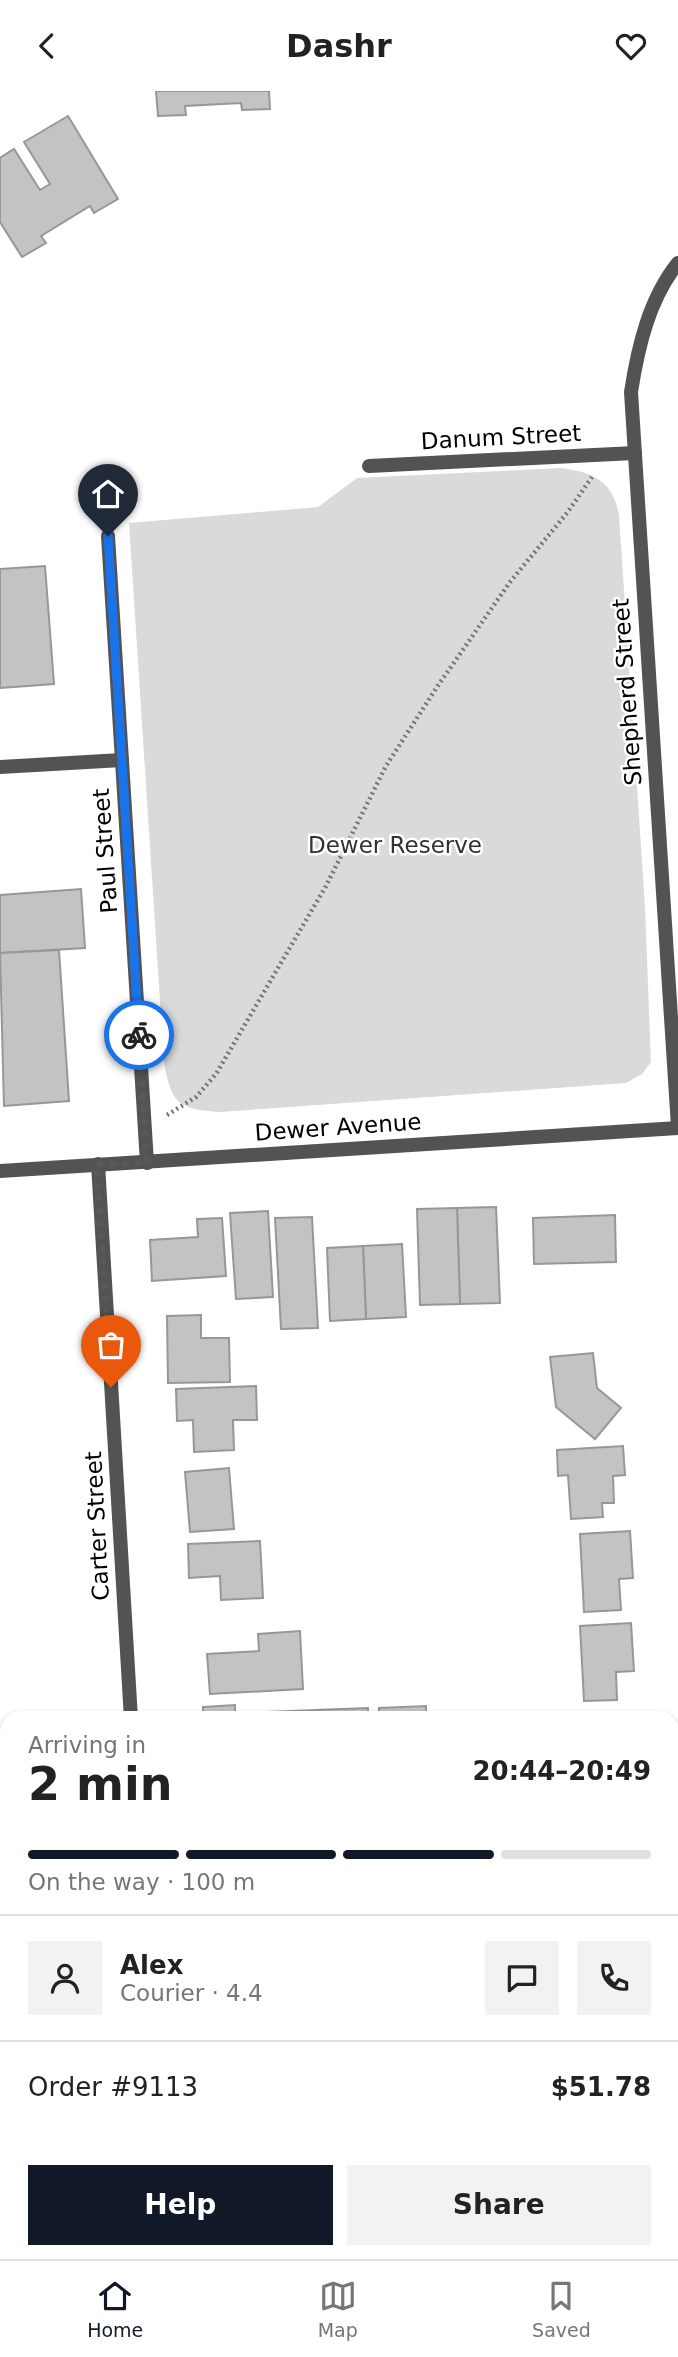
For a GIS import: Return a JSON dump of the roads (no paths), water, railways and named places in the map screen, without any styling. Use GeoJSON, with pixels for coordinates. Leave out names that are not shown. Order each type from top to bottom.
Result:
{"type":"FeatureCollection","features":[{"type":"Feature","properties":{"kind":"street","name":"Shepherd Street"},"geometry":{"type":"LineString","coordinates":[[678,263],[650,314],[638,352],[631,391],[678,1128]]}},
{"type":"Feature","properties":{"kind":"street","name":"Danum Street"},"geometry":{"type":"LineString","coordinates":[[369,466],[635,453]]}},
{"type":"Feature","properties":{"kind":"street","name":"Paul Street"},"geometry":{"type":"LineString","coordinates":[[108,536],[147,1163]]}},
{"type":"Feature","properties":{"kind":"street"},"geometry":{"type":"LineString","coordinates":[[0,767],[122,760]]}},
{"type":"Feature","properties":{"kind":"street","name":"Dewer Avenue"},"geometry":{"type":"LineString","coordinates":[[0,1171],[678,1128]]}},
{"type":"Feature","properties":{"kind":"street","name":"Carter Street"},"geometry":{"type":"LineString","coordinates":[[97,1164],[131,1711]]}},
{"type":"Feature","properties":{"kind":"park label","name":"Dewer Reserve"},"geometry":{"type":"Point","coordinates":[395,845]}}]}
